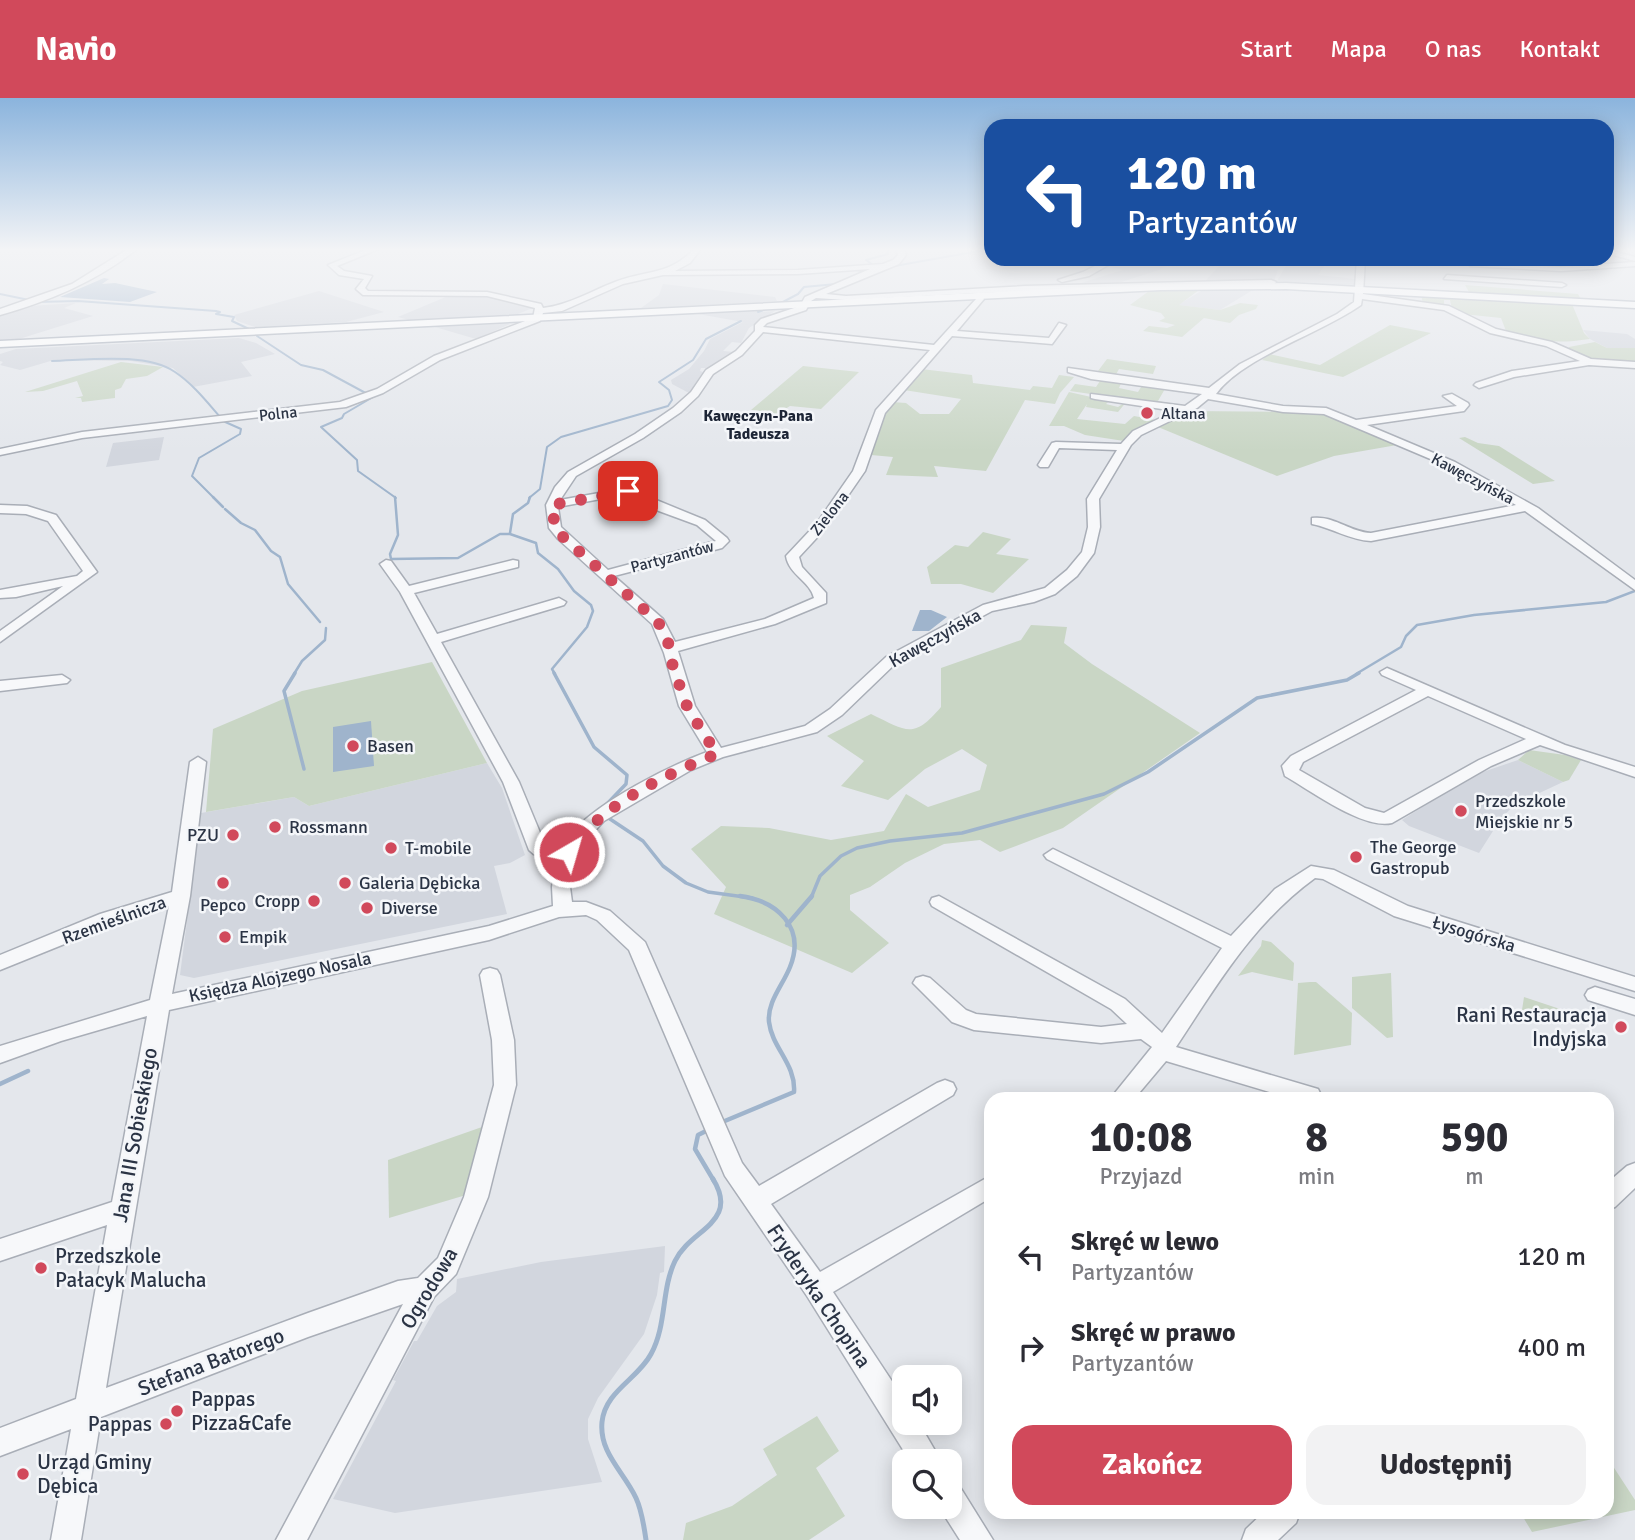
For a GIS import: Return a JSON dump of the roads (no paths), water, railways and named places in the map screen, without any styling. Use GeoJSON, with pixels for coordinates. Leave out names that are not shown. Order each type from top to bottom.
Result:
{"type":"FeatureCollection","features":[{"type":"Feature","properties":{"kind":"main road"},"geometry":{"type":"LineString","coordinates":[[0,344],[533,316]]}},
{"type":"Feature","properties":{"kind":"street","name":"Polna"},"geometry":{"type":"LineString","coordinates":[[0,452],[82,435],[321,409],[369,395],[437,358],[537,316]]}},
{"type":"Feature","properties":{"kind":"street"},"geometry":{"type":"LineString","coordinates":[[552,505],[561,487],[572,474],[639,436],[682,405],[695,394],[709,372],[739,353],[768,319],[777,316]]}},
{"type":"Feature","properties":{"kind":"street","name":"Zielona"},"geometry":{"type":"LineString","coordinates":[[671,648],[773,619],[821,600],[819,589],[795,568],[792,556],[821,526],[859,471],[880,412],[966,316]]}},
{"type":"Feature","properties":{"kind":"street","name":"Kawęczyńska"},"geometry":{"type":"LineString","coordinates":[[717,754],[811,729],[836,712],[891,660],[933,640],[981,611],[1029,599],[1059,585],[1088,553],[1094,527],[1093,499],[1124,447],[1137,433],[1186,409],[1210,394],[1244,366],[1336,316]]}},
{"type":"Feature","properties":{"kind":"street"},"geometry":{"type":"LineString","coordinates":[[1463,316],[1493,331],[1549,344],[1589,362]]}},
{"type":"Feature","properties":{"kind":"street"},"geometry":{"type":"LineString","coordinates":[[952,333],[1052,341],[1062,325]]}},
{"type":"Feature","properties":{"kind":"street"},"geometry":{"type":"LineString","coordinates":[[758,329],[938,348]]}},
{"type":"Feature","properties":{"kind":"street"},"geometry":{"type":"LineString","coordinates":[[1479,385],[1522,372],[1589,362],[1635,365]]}},
{"type":"Feature","properties":{"kind":"street","name":"Kawęczyńska"},"geometry":{"type":"LineString","coordinates":[[1071,370],[1091,376],[1210,394],[1283,409],[1326,411],[1466,472],[1526,507],[1635,586]]}},
{"type":"Feature","properties":{"kind":"street"},"geometry":{"type":"LineString","coordinates":[[1095,396],[1186,409]]}},
{"type":"Feature","properties":{"kind":"street"},"geometry":{"type":"LineString","coordinates":[[1356,424],[1460,410],[1464,405],[1448,396]]}},
{"type":"Feature","properties":{"kind":"street"},"geometry":{"type":"LineString","coordinates":[[1044,465],[1056,445],[1124,447]]}},
{"type":"Feature","properties":{"kind":"street","name":"Partyzantów"},"geometry":{"type":"LineString","coordinates":[[603,575],[718,545],[723,541],[718,534],[697,521],[658,507],[628,491],[552,505],[555,528],[603,575],[658,622],[671,648],[673,667],[688,709],[717,754]]}},
{"type":"Feature","properties":{"kind":"street"},"geometry":{"type":"LineString","coordinates":[[1316,522],[1326,522],[1356,537],[1371,537],[1526,507]]}},
{"type":"Feature","properties":{"kind":"street"},"geometry":{"type":"LineString","coordinates":[[0,509],[27,510],[52,518],[90,572],[0,638]]}},
{"type":"Feature","properties":{"kind":"street"},"geometry":{"type":"LineString","coordinates":[[386,564],[407,591],[435,639],[511,782],[538,850],[564,869]]}},
{"type":"Feature","properties":{"kind":"street"},"geometry":{"type":"LineString","coordinates":[[407,591],[513,564]]}},
{"type":"Feature","properties":{"kind":"street"},"geometry":{"type":"LineString","coordinates":[[0,594],[16,593],[84,576]]}},
{"type":"Feature","properties":{"kind":"street"},"geometry":{"type":"LineString","coordinates":[[435,639],[559,602]]}},
{"type":"Feature","properties":{"kind":"street"},"geometry":{"type":"LineString","coordinates":[[1387,672],[1592,760],[1635,772]]}},
{"type":"Feature","properties":{"kind":"street"},"geometry":{"type":"LineString","coordinates":[[0,686],[62,680]]}},
{"type":"Feature","properties":{"kind":"street"},"geometry":{"type":"LineString","coordinates":[[1428,690],[1297,759],[1290,766],[1295,776],[1359,812],[1386,818],[1485,764],[1541,739]]}},
{"type":"Feature","properties":{"kind":"street"},"geometry":{"type":"LineString","coordinates":[[571,909],[564,869],[578,837],[598,817],[685,766],[717,754]]}},
{"type":"Feature","properties":{"kind":"street","name":"Rzemieślnicza"},"geometry":{"type":"LineString","coordinates":[[0,963],[107,919],[181,896],[198,762]]}},
{"type":"Feature","properties":{"kind":"street"},"geometry":{"type":"LineString","coordinates":[[1053,855],[1235,946],[1164,1047],[1127,1092]]}},
{"type":"Feature","properties":{"kind":"street","name":"Łysogórska"},"geometry":{"type":"LineString","coordinates":[[1235,946],[1254,918],[1306,874],[1318,872],[1341,880],[1401,911],[1635,984]]}},
{"type":"Feature","properties":{"kind":"street","name":"Jana III Sobieskiego"},"geometry":{"type":"LineString","coordinates":[[65,1540],[122,1209],[181,896]]}},
{"type":"Feature","properties":{"kind":"street"},"geometry":{"type":"LineString","coordinates":[[939,902],[1118,1004],[1131,1013],[1142,1031],[1182,1059],[1299,1092]]}},
{"type":"Feature","properties":{"kind":"street","name":"Księdza Alojzego Nosala"},"geometry":{"type":"LineString","coordinates":[[0,1055],[101,1020],[159,1004],[503,929],[571,909]]}},
{"type":"Feature","properties":{"kind":"street","name":"Fryderyka Chopina"},"geometry":{"type":"LineString","coordinates":[[571,909],[603,914],[638,947],[733,1170],[816,1288],[919,1449]]}},
{"type":"Feature","properties":{"kind":"street","name":"Ogrodowa"},"geometry":{"type":"LineString","coordinates":[[291,1540],[425,1289],[447,1266],[476,1197],[505,1085],[503,1040],[490,975]]}},
{"type":"Feature","properties":{"kind":"street"},"geometry":{"type":"LineString","coordinates":[[923,983],[960,1016],[974,1022],[1101,1035],[1142,1031]]}},
{"type":"Feature","properties":{"kind":"street"},"geometry":{"type":"LineString","coordinates":[[1595,995],[1635,1007]]}},
{"type":"Feature","properties":{"kind":"street"},"geometry":{"type":"LineString","coordinates":[[755,1201],[945,1089]]}},
{"type":"Feature","properties":{"kind":"street"},"geometry":{"type":"LineString","coordinates":[[1614,1193],[1635,1173]]}},
{"type":"Feature","properties":{"kind":"street"},"geometry":{"type":"LineString","coordinates":[[816,1288],[984,1193]]}},
{"type":"Feature","properties":{"kind":"street"},"geometry":{"type":"LineString","coordinates":[[0,1250],[122,1209]]}},
{"type":"Feature","properties":{"kind":"street","name":"Stefana Batorego"},"geometry":{"type":"LineString","coordinates":[[0,1442],[308,1325],[398,1293],[425,1289]]}},
{"type":"Feature","properties":{"kind":"street"},"geometry":{"type":"LineString","coordinates":[[962,1515],[978,1540]]}},
{"type":"Feature","properties":{"kind":"street"},"geometry":{"type":"LineString","coordinates":[[1257,1540],[1278,1519]]}},
{"type":"Feature","properties":{"kind":"water"},"geometry":{"type":"Polygon","coordinates":[[[920,610],[931,610],[947,617],[929,631],[912,631],[920,610]]]}},
{"type":"Feature","properties":{"kind":"water","name":"Basen"},"geometry":{"type":"Polygon","coordinates":[[[371,721],[374,766],[333,772],[333,727],[371,721]]]}},
{"type":"Feature","properties":{"kind":"waterway"},"geometry":{"type":"LineString","coordinates":[[230,316],[234,317],[232,321],[249,329]]}},
{"type":"Feature","properties":{"kind":"waterway"},"geometry":{"type":"LineString","coordinates":[[530,497],[540,489],[547,447],[561,437],[668,406],[672,400],[669,390],[659,382],[693,360],[706,339],[741,321]]}},
{"type":"Feature","properties":{"kind":"waterway"},"geometry":{"type":"LineString","coordinates":[[257,336],[301,365],[323,370],[373,397],[344,414],[342,418],[321,427],[357,460],[358,471],[395,497]]}},
{"type":"Feature","properties":{"kind":"waterway"},"geometry":{"type":"LineString","coordinates":[[52,361],[133,359],[163,366],[188,382],[221,418]]}},
{"type":"Feature","properties":{"kind":"waterway"},"geometry":{"type":"LineString","coordinates":[[223,421],[241,429],[240,434],[199,458],[192,476],[223,507]]}},
{"type":"Feature","properties":{"kind":"waterway"},"geometry":{"type":"LineString","coordinates":[[395,497],[398,535],[390,554],[391,559],[458,558],[500,534],[510,534],[536,543],[538,553],[558,569],[574,591],[591,605],[593,611],[587,627],[552,669],[555,674]]}},
{"type":"Feature","properties":{"kind":"waterway"},"geometry":{"type":"LineString","coordinates":[[510,533],[513,514],[528,503],[530,497]]}},
{"type":"Feature","properties":{"kind":"waterway"},"geometry":{"type":"LineString","coordinates":[[225,509],[241,523],[255,530],[271,551],[280,557],[288,584],[320,622]]}},
{"type":"Feature","properties":{"kind":"waterway"},"geometry":{"type":"LineString","coordinates":[[1356,674],[1401,647],[1406,636],[1417,625],[1474,615],[1606,602],[1635,591]]}},
{"type":"Feature","properties":{"kind":"waterway"},"geometry":{"type":"LineString","coordinates":[[294,674],[302,661],[325,640],[326,628]]}},
{"type":"Feature","properties":{"kind":"waterway"},"geometry":{"type":"LineString","coordinates":[[295,673],[284,691],[304,769]]}},
{"type":"Feature","properties":{"kind":"waterway"},"geometry":{"type":"LineString","coordinates":[[554,673],[594,747],[627,775],[626,784],[604,807]]}},
{"type":"Feature","properties":{"kind":"waterway"},"geometry":{"type":"LineString","coordinates":[[812,896],[820,876],[841,856],[857,848],[890,841],[962,833],[1104,794],[1148,772],[1257,698],[1347,680],[1359,673]]}},
{"type":"Feature","properties":{"kind":"waterway"},"geometry":{"type":"LineString","coordinates":[[607,817],[643,841],[663,866],[686,883],[708,892],[744,897]]}},
{"type":"Feature","properties":{"kind":"waterway"},"geometry":{"type":"LineString","coordinates":[[788,923],[812,896]]}},
{"type":"Feature","properties":{"kind":"waterway"},"geometry":{"type":"LineString","coordinates":[[744,897],[752,898]]}},
{"type":"Feature","properties":{"kind":"waterway"},"geometry":{"type":"LineString","coordinates":[[744,897],[766,904],[788,923]]}},
{"type":"Feature","properties":{"kind":"waterway"},"geometry":{"type":"LineString","coordinates":[[720,1123],[794,1092],[788,1064],[774,1040],[769,1022],[770,1008],[794,953],[794,940],[788,923]]}},
{"type":"Feature","properties":{"kind":"waterway"},"geometry":{"type":"LineString","coordinates":[[0,1084],[28,1071]]}},
{"type":"Feature","properties":{"kind":"waterway"},"geometry":{"type":"LineString","coordinates":[[708,1130],[698,1135],[695,1149],[714,1180]]}},
{"type":"Feature","properties":{"kind":"waterway"},"geometry":{"type":"LineString","coordinates":[[646,1540],[638,1503],[604,1443],[604,1411],[615,1393],[651,1354],[660,1331],[675,1261],[682,1250],[717,1216],[721,1206],[720,1194],[714,1180]]}},
{"type":"Feature","properties":{"kind":"place","name":"Altana"},"geometry":{"type":"Point","coordinates":[1147,413]}},
{"type":"Feature","properties":{"kind":"place","name":"Basen"},"geometry":{"type":"Point","coordinates":[353,746]}},
{"type":"Feature","properties":{"kind":"place","name":"Przedszkole Miejskie nr 5"},"geometry":{"type":"Point","coordinates":[1461,811]}},
{"type":"Feature","properties":{"kind":"place","name":"Rossmann"},"geometry":{"type":"Point","coordinates":[275,827]}},
{"type":"Feature","properties":{"kind":"place","name":"PZU"},"geometry":{"type":"Point","coordinates":[233,835]}},
{"type":"Feature","properties":{"kind":"place","name":"T-mobile"},"geometry":{"type":"Point","coordinates":[391,848]}},
{"type":"Feature","properties":{"kind":"place","name":"The George Gastropub"},"geometry":{"type":"Point","coordinates":[1356,857]}},
{"type":"Feature","properties":{"kind":"place","name":"Pepco"},"geometry":{"type":"Point","coordinates":[223,883]}},
{"type":"Feature","properties":{"kind":"place","name":"Galeria Dębicka"},"geometry":{"type":"Point","coordinates":[345,883]}},
{"type":"Feature","properties":{"kind":"place","name":"Cropp"},"geometry":{"type":"Point","coordinates":[314,901]}},
{"type":"Feature","properties":{"kind":"place","name":"Diverse"},"geometry":{"type":"Point","coordinates":[367,908]}},
{"type":"Feature","properties":{"kind":"place","name":"Empik"},"geometry":{"type":"Point","coordinates":[225,937]}},
{"type":"Feature","properties":{"kind":"place","name":"Rani Restauracja Indyjska"},"geometry":{"type":"Point","coordinates":[1621,1027]}},
{"type":"Feature","properties":{"kind":"place","name":"Przedszkole Pałacyk Malucha"},"geometry":{"type":"Point","coordinates":[41,1268]}},
{"type":"Feature","properties":{"kind":"place","name":"Pappas Pizza&Cafe"},"geometry":{"type":"Point","coordinates":[177,1411]}},
{"type":"Feature","properties":{"kind":"place","name":"Pappas"},"geometry":{"type":"Point","coordinates":[166,1424]}},
{"type":"Feature","properties":{"kind":"place","name":"Urząd Gminy Dębica"},"geometry":{"type":"Point","coordinates":[23,1474]}},
{"type":"Feature","properties":{"kind":"district","name":"Kawęczyn-Pana Tadeusza"},"geometry":{"type":"Point","coordinates":[758,424]}}]}
